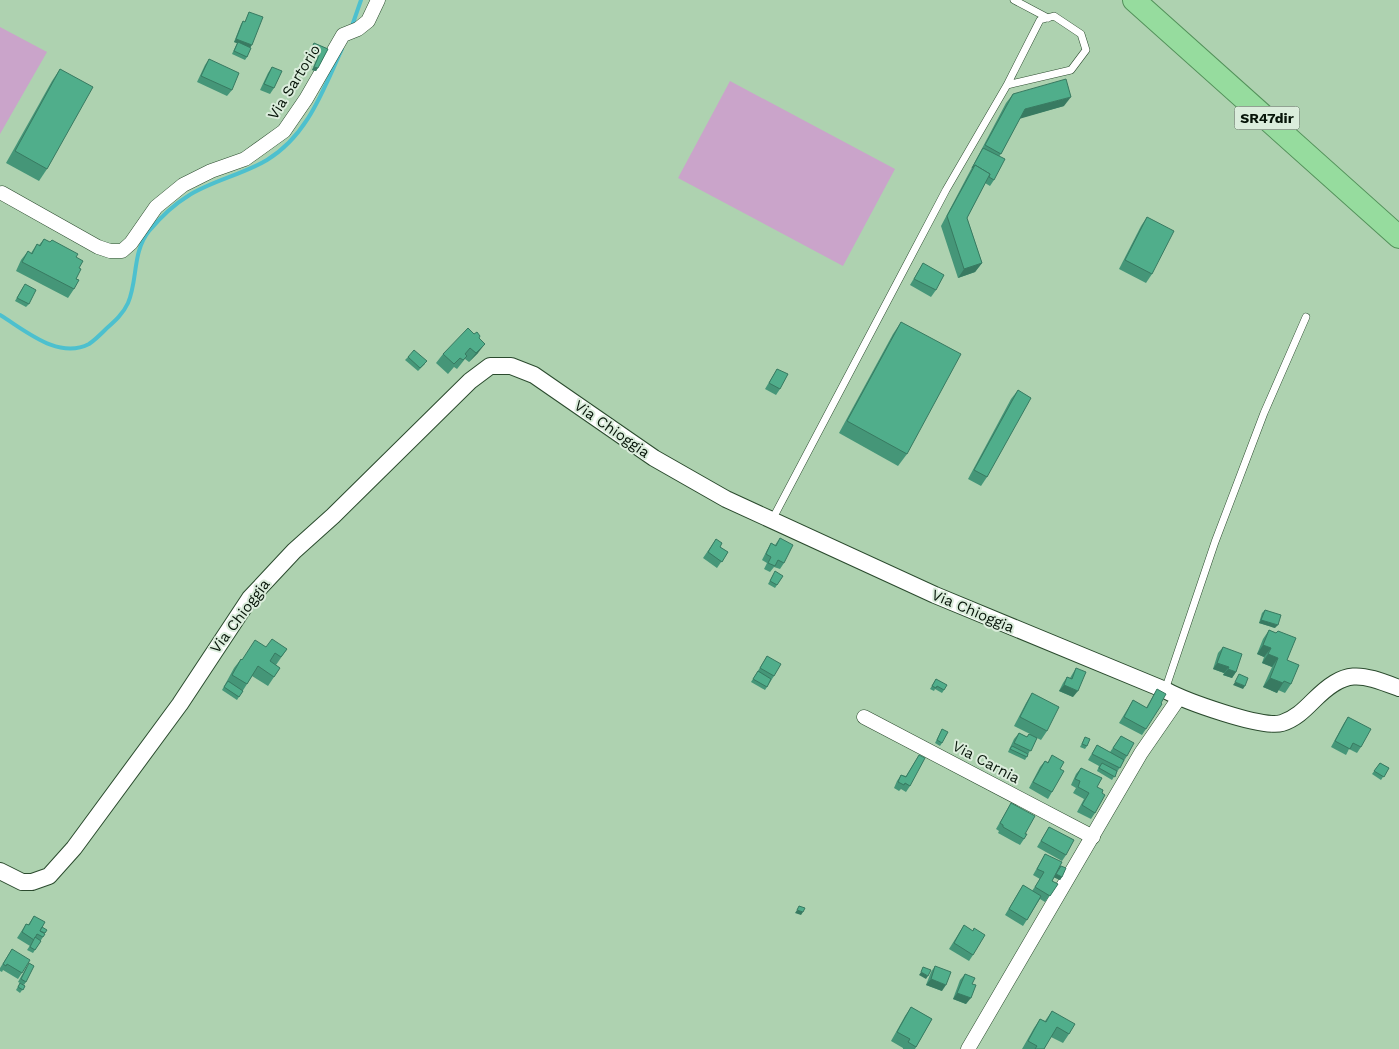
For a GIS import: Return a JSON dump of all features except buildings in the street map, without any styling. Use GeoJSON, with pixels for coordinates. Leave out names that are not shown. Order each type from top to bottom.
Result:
{"type":"FeatureCollection","features":[{"type":"Feature","properties":{"kind":"highway","name":"SR47dir"},"geometry":{"type":"LineString","coordinates":[[1134,0],[1399,237]]}},
{"type":"Feature","properties":{"kind":"street","name":"Via Sartorio"},"geometry":{"type":"LineString","coordinates":[[2,193],[98,247],[110,251],[122,251],[131,243],[156,207],[183,184],[211,171],[245,159],[284,131],[306,99],[343,35],[358,29],[368,21],[378,0]]}},
{"type":"Feature","properties":{"kind":"street","name":"Via Chioggia"},"geometry":{"type":"LineString","coordinates":[[0,872],[22,882],[32,882],[49,876],[74,848],[180,704],[250,598],[294,550],[333,516],[470,381],[490,366],[511,366],[534,376],[654,458],[726,498],[935,595],[1164,690],[1179,698],[1260,723],[1281,723],[1300,714],[1324,690],[1345,676],[1371,677],[1399,688]]}},
{"type":"Feature","properties":{"kind":"street"},"geometry":{"type":"LineString","coordinates":[[968,1049],[1141,753],[1179,698]]}},
{"type":"Feature","properties":{"kind":"street","name":"Via Carnia"},"geometry":{"type":"LineString","coordinates":[[864,717],[1093,836]]}},
{"type":"Feature","properties":{"kind":"lane"},"geometry":{"type":"LineString","coordinates":[[1014,0],[1048,18]]}},
{"type":"Feature","properties":{"kind":"lane"},"geometry":{"type":"LineString","coordinates":[[772,520],[946,190],[1006,85],[1040,20],[1054,16],[1081,34],[1086,50],[1071,70],[1006,85]]}},
{"type":"Feature","properties":{"kind":"lane"},"geometry":{"type":"LineString","coordinates":[[1164,690],[1215,542],[1264,413],[1306,317]]}},
{"type":"Feature","properties":{"kind":"shaded area"},"geometry":{"type":"Polygon","coordinates":[[[0,27],[47,52],[0,134],[0,27]]]}},
{"type":"Feature","properties":{"kind":"shaded area"},"geometry":{"type":"Polygon","coordinates":[[[730,81],[895,169],[843,266],[678,178],[730,81]]]}},
{"type":"Feature","properties":{"kind":"waterway"},"geometry":{"type":"LineString","coordinates":[[352,26],[361,0]]}},
{"type":"Feature","properties":{"kind":"waterway"},"geometry":{"type":"LineString","coordinates":[[0,315],[31,335],[54,346],[77,348],[89,344],[116,320],[126,307],[131,294],[140,248],[149,231],[177,203],[188,196],[247,170],[267,160],[281,150],[304,125],[321,96],[342,49]]}}]}
